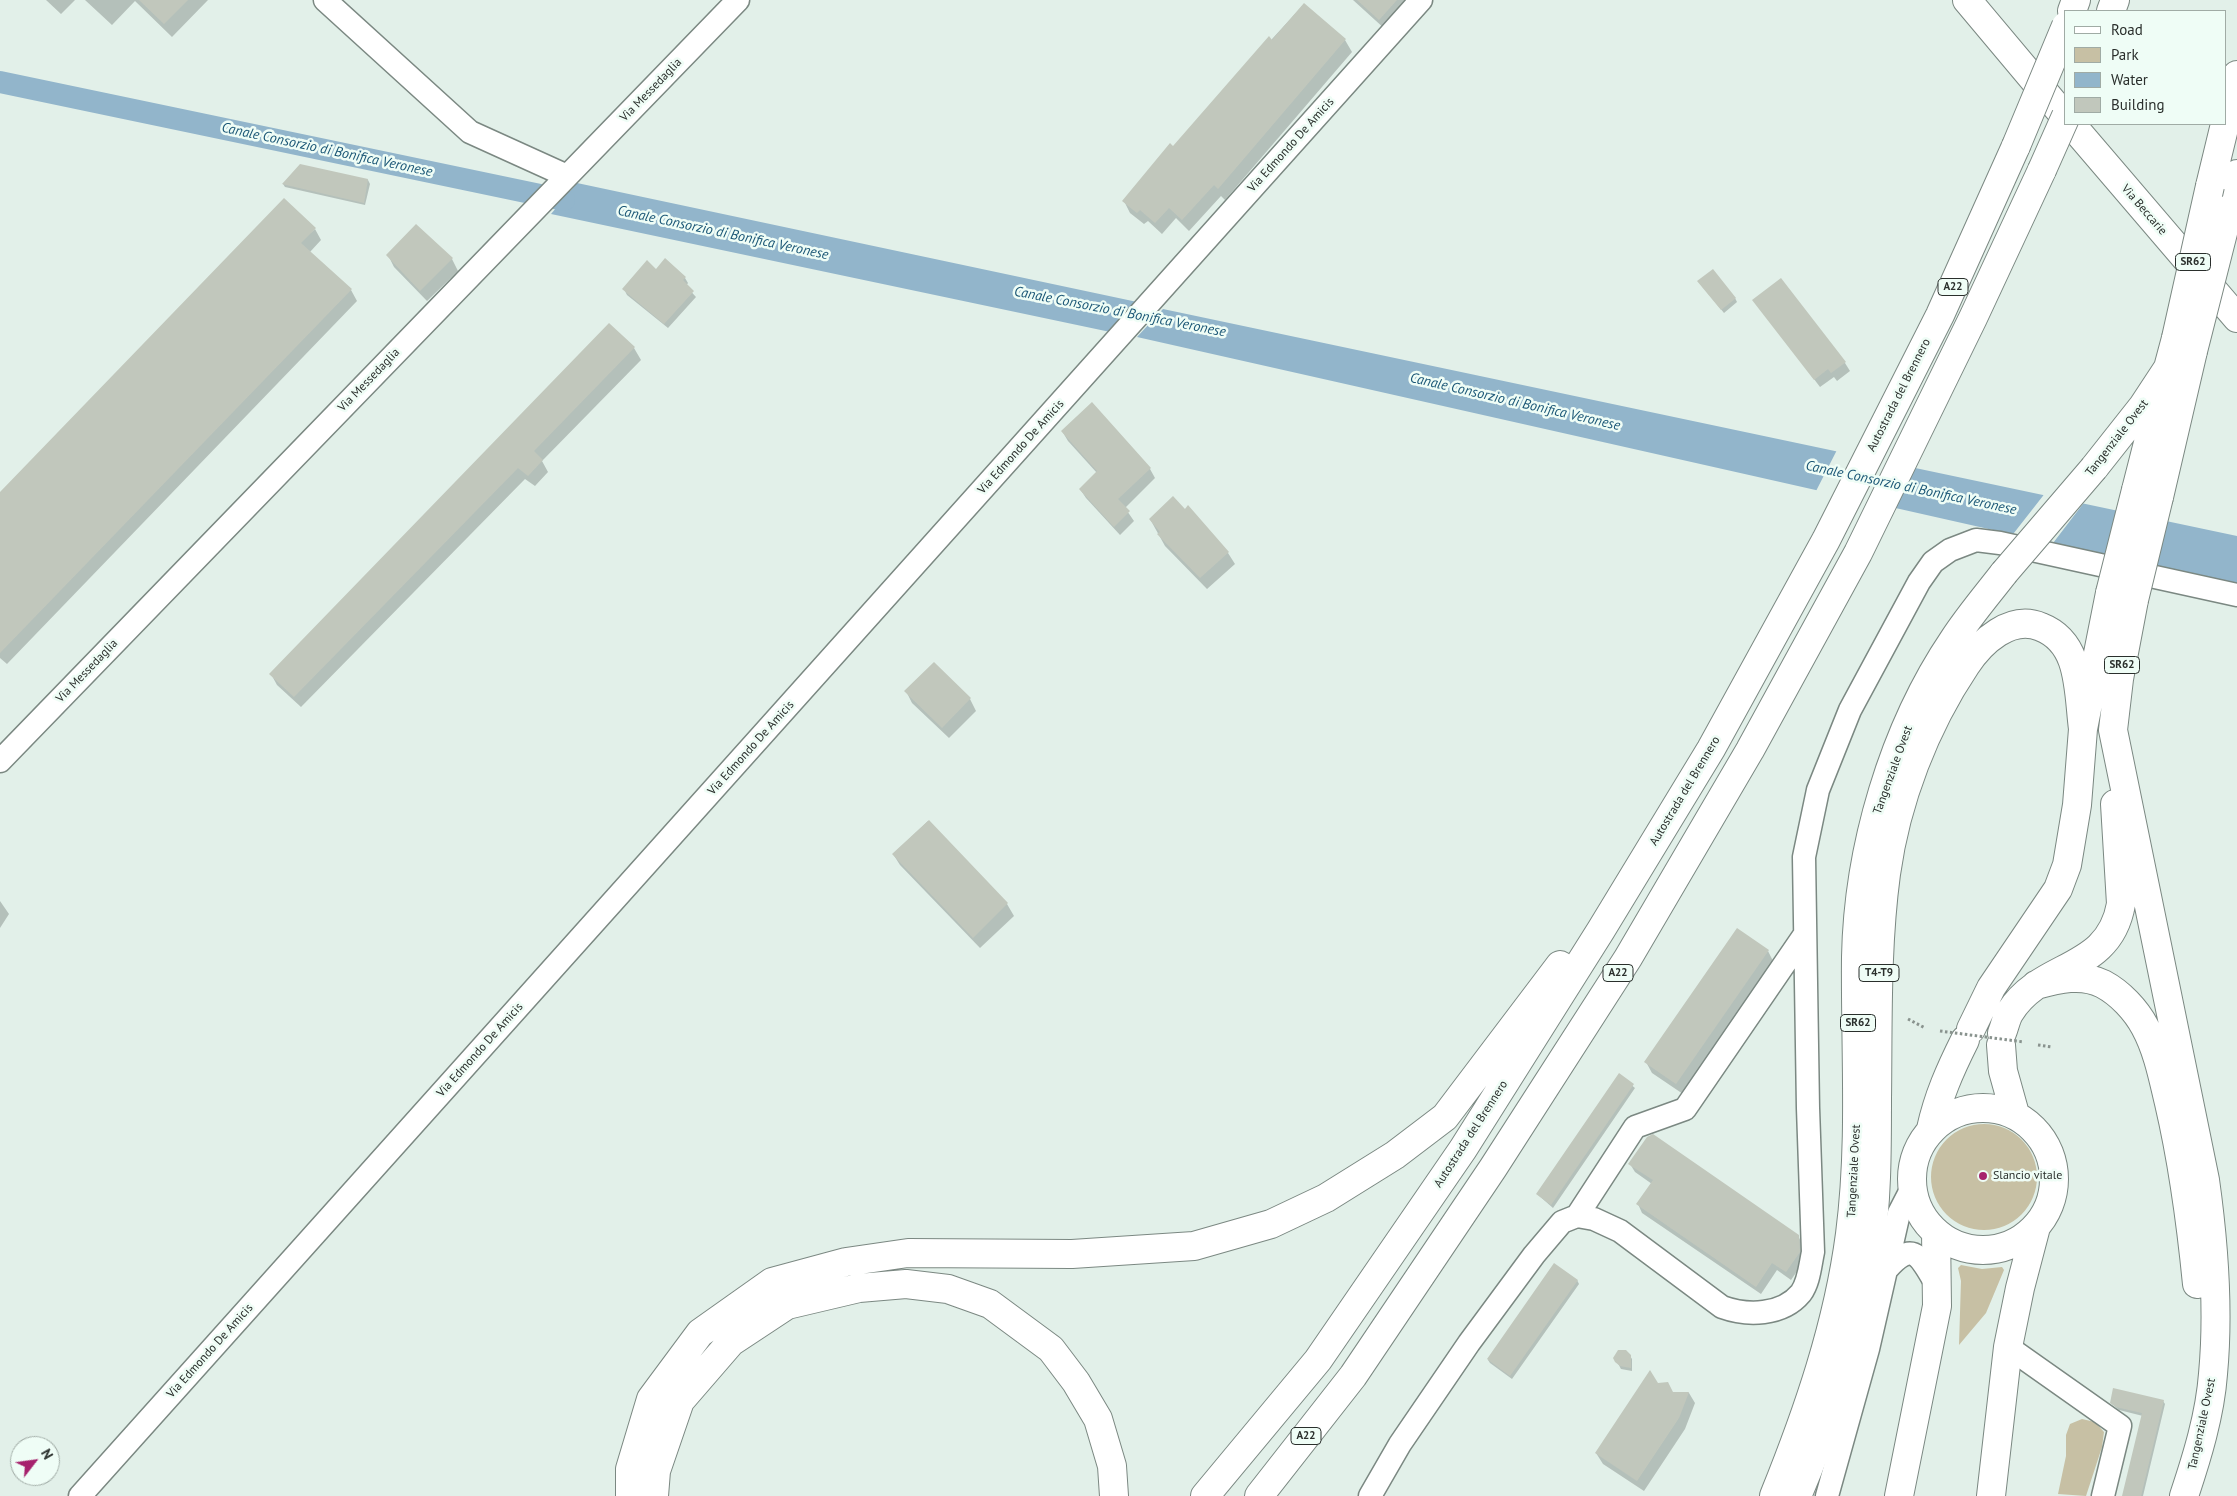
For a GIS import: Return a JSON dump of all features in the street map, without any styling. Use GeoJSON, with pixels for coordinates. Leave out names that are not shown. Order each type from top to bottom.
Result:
{"type":"FeatureCollection","features":[{"type":"Feature","properties":{"kind":"main road"},"geometry":{"type":"LineString","coordinates":[[1967,0],[2064,115]]}},
{"type":"Feature","properties":{"kind":"main road","name":"Autostrada del Brennero"},"geometry":{"type":"LineString","coordinates":[[1205,1496],[1318,1360],[1463,1149],[1601,930],[1711,749],[1826,540],[1940,315],[2016,146],[2064,31]]}},
{"type":"Feature","properties":{"kind":"main road","name":"Tangenziale Ovest"},"geometry":{"type":"LineString","coordinates":[[2227,119],[2237,76]]}},
{"type":"Feature","properties":{"kind":"main road","name":"A22"},"geometry":{"type":"LineString","coordinates":[[1259,1496],[1353,1376],[1493,1168],[1628,958],[1750,750],[1858,553],[2064,121]]}},
{"type":"Feature","properties":{"kind":"main road","name":"Via Beccarie"},"geometry":{"type":"LineString","coordinates":[[2072,125],[2237,318]]}},
{"type":"Feature","properties":{"kind":"main road","name":"Tangenziale Ovest"},"geometry":{"type":"LineString","coordinates":[[1774,1496],[1807,1410],[1820,1370],[1838,1300],[1850,1236],[1856,1177],[1858,1103],[1856,955],[1862,887],[1868,847],[1883,791],[1927,685],[1953,640],[2004,573],[2094,468],[2143,406],[2185,345],[2210,186],[2225,125]]}},
{"type":"Feature","properties":{"kind":"main road","name":"Tangenziale Ovest"},"geometry":{"type":"LineString","coordinates":[[2184,1496],[2206,1415],[2213,1375],[2215,1333],[2211,1225],[2205,1180],[2113,730],[2119,679],[2122,597],[2185,345],[2228,209],[2237,174]]}},
{"type":"Feature","properties":{"kind":"main road"},"geometry":{"type":"LineString","coordinates":[[2148,494],[2168,368]]}},
{"type":"Feature","properties":{"kind":"main road"},"geometry":{"type":"LineString","coordinates":[[1931,1130],[1938,1099],[1948,1074],[1991,988],[2058,889],[2067,865],[2077,805],[2083,729],[2122,597]]}},
{"type":"Feature","properties":{"kind":"main road","name":"T4-T9"},"geometry":{"type":"LineString","coordinates":[[1796,1496],[1835,1394],[1869,1254],[1877,1146],[1880,927],[1886,872],[1894,830],[1907,784],[1936,716],[1975,651],[1988,639],[2019,624],[2036,624],[2049,630],[2063,641],[2071,653],[2075,668],[2083,729]]}},
{"type":"Feature","properties":{"kind":"main road"},"geometry":{"type":"LineString","coordinates":[[2015,1114],[2002,1072],[2009,1040],[2009,1013],[2036,984],[2092,955],[2112,933],[2118,920],[2121,904],[2116,841],[2113,730]]}},
{"type":"Feature","properties":{"kind":"main road"},"geometry":{"type":"LineString","coordinates":[[630,1496],[630,1469],[650,1399],[700,1333],[772,1282],[846,1262],[908,1253],[1072,1254],[1194,1246],[1271,1224],[1326,1198],[1395,1155],[1445,1117],[1501,1045],[1569,952],[1624,864],[1711,749]]}},
{"type":"Feature","properties":{"kind":"main road","name":"Tangenziale Ovest"},"geometry":{"type":"LineString","coordinates":[[2036,984],[2066,978],[2084,978],[2102,983],[2117,993],[2132,1007],[2145,1026],[2163,1076],[2187,1192],[2198,1298],[2196,1351],[2190,1410],[2181,1454],[2169,1496]]}},
{"type":"Feature","properties":{"kind":"main road"},"geometry":{"type":"LineString","coordinates":[[1980,1107],[1998,1108],[2015,1114],[2030,1124],[2043,1139],[2049,1151],[2054,1170],[2055,1186],[2052,1201],[2036,1227],[2026,1236],[2012,1244],[1996,1249],[1964,1248],[1936,1232],[1924,1218],[1915,1200],[1913,1163],[1920,1145],[1931,1130],[1945,1118],[1962,1110],[1980,1107]]}},
{"type":"Feature","properties":{"kind":"main road"},"geometry":{"type":"LineString","coordinates":[[1991,1496],[2008,1347],[2020,1288],[2036,1227]]}},
{"type":"Feature","properties":{"kind":"main road"},"geometry":{"type":"LineString","coordinates":[[1899,1496],[1936,1315],[1938,1287],[1936,1232]]}},
{"type":"Feature","properties":{"kind":"main road"},"geometry":{"type":"LineString","coordinates":[[654,1496],[656,1471],[680,1401],[731,1342],[787,1305],[859,1288],[906,1284],[948,1289],[990,1304],[1051,1349],[1076,1382],[1098,1419],[1112,1466],[1114,1496]]}},
{"type":"Feature","properties":{"kind":"main road"},"geometry":{"type":"LineString","coordinates":[[1278,1496],[1353,1376]]}},
{"type":"Feature","properties":{"kind":"street"},"geometry":{"type":"LineString","coordinates":[[325,0],[470,132],[567,176]]}},
{"type":"Feature","properties":{"kind":"street","name":"Via Messedaglia"},"geometry":{"type":"LineString","coordinates":[[0,761],[738,0]]}},
{"type":"Feature","properties":{"kind":"street","name":"Via Edmondo De Amicis"},"geometry":{"type":"LineString","coordinates":[[80,1496],[1421,0]]}},
{"type":"Feature","properties":{"kind":"street"},"geometry":{"type":"LineString","coordinates":[[1370,1496],[1405,1436],[1468,1343],[1534,1255],[1562,1222],[1578,1216],[1594,1219],[1620,1231],[1722,1306],[1738,1312],[1755,1313],[1772,1310],[1788,1303],[1801,1292],[1809,1276],[1813,1252],[1804,934],[1804,857],[1818,790],[1850,710],[1918,582],[1933,562],[1950,550],[1976,540],[2000,543],[2237,595]]}},
{"type":"Feature","properties":{"kind":"street"},"geometry":{"type":"LineString","coordinates":[[1578,1216],[1636,1127],[1684,1109],[1804,934]]}},
{"type":"Feature","properties":{"kind":"street"},"geometry":{"type":"LineString","coordinates":[[1827,1496],[1868,1349],[1899,1213],[1913,1186]]}},
{"type":"Feature","properties":{"kind":"street"},"geometry":{"type":"LineString","coordinates":[[1887,1269],[1899,1256],[1907,1252],[1913,1254],[1921,1260],[1938,1287]]}},
{"type":"Feature","properties":{"kind":"street"},"geometry":{"type":"LineString","coordinates":[[2008,1347],[2120,1426],[2103,1496]]}},
{"type":"Feature","properties":{"kind":"path"},"geometry":{"type":"LineString","coordinates":[[1908,1019],[1925,1028]]}},
{"type":"Feature","properties":{"kind":"path"},"geometry":{"type":"LineString","coordinates":[[1940,1030],[2009,1040]]}},
{"type":"Feature","properties":{"kind":"path"},"geometry":{"type":"LineString","coordinates":[[2038,1045],[2052,1047]]}},
{"type":"Feature","properties":{"kind":"green space"},"geometry":{"type":"Polygon","coordinates":[[[1984,1124],[2004,1128],[2021,1140],[2033,1157],[2037,1177],[2033,1197],[2021,1214],[2004,1226],[1984,1230],[1964,1226],[1947,1214],[1935,1197],[1931,1177],[1935,1157],[1947,1140],[1964,1128],[1984,1124]]]}},
{"type":"Feature","properties":{"kind":"green space"},"geometry":{"type":"Polygon","coordinates":[[[1961,1265],[1982,1269],[2002,1267],[2004,1270],[1986,1313],[1959,1345],[1961,1281],[1958,1268],[1961,1265]]]}},
{"type":"Feature","properties":{"kind":"green space"},"geometry":{"type":"Polygon","coordinates":[[[2082,1419],[2095,1422],[2104,1432],[2102,1447],[2086,1496],[2058,1494],[2066,1456],[2066,1435],[2070,1424],[2082,1419]]]}},
{"type":"Feature","properties":{"kind":"water"},"geometry":{"type":"Polygon","coordinates":[[[577,183],[1142,303],[1115,333],[551,214],[577,183]]]}},
{"type":"Feature","properties":{"kind":"water"},"geometry":{"type":"Polygon","coordinates":[[[1163,309],[2237,536],[2237,585],[1137,337],[1163,309]]]}},
{"type":"Feature","properties":{"kind":"pier"},"geometry":{"type":"Polygon","coordinates":[[[1838,448],[1916,465],[1892,511],[1815,493],[1838,448]]]}},
{"type":"Feature","properties":{"kind":"pier"},"geometry":{"type":"Polygon","coordinates":[[[2046,492],[2086,500],[2050,547],[2010,538],[2046,492]]]}},
{"type":"Feature","properties":{"kind":"building"},"geometry":{"type":"Polygon","coordinates":[[[139,0],[188,0],[164,24],[139,0]]]}},
{"type":"Feature","properties":{"kind":"building"},"geometry":{"type":"Polygon","coordinates":[[[1357,0],[1397,0],[1379,20],[1357,0]]]}},
{"type":"Feature","properties":{"kind":"building"},"geometry":{"type":"Polygon","coordinates":[[[1304,3],[1346,39],[1218,189],[1214,185],[1182,220],[1169,208],[1155,223],[1140,210],[1137,213],[1122,201],[1170,143],[1173,146],[1269,36],[1272,40],[1304,3]]]}},
{"type":"Feature","properties":{"kind":"building"},"geometry":{"type":"Polygon","coordinates":[[[300,164],[368,179],[364,203],[282,184],[300,164]]]}},
{"type":"Feature","properties":{"kind":"building"},"geometry":{"type":"Polygon","coordinates":[[[284,198],[316,228],[301,243],[352,289],[0,653],[0,492],[284,198]]]}},
{"type":"Feature","properties":{"kind":"building"},"geometry":{"type":"Polygon","coordinates":[[[416,224],[453,258],[420,291],[386,255],[416,224]]]}},
{"type":"Feature","properties":{"kind":"building"},"geometry":{"type":"Polygon","coordinates":[[[665,258],[686,277],[683,280],[694,291],[664,324],[622,289],[647,260],[656,269],[665,258]]]}},
{"type":"Feature","properties":{"kind":"building"},"geometry":{"type":"Polygon","coordinates":[[[1713,269],[1736,298],[1721,310],[1697,281],[1713,269]]]}},
{"type":"Feature","properties":{"kind":"building"},"geometry":{"type":"Polygon","coordinates":[[[1781,278],[1846,362],[1831,373],[1828,369],[1814,380],[1752,300],[1781,278]]]}},
{"type":"Feature","properties":{"kind":"building"},"geometry":{"type":"Polygon","coordinates":[[[609,323],[635,347],[534,451],[543,460],[528,476],[518,468],[294,697],[269,674],[609,323]]]}},
{"type":"Feature","properties":{"kind":"building"},"geometry":{"type":"Polygon","coordinates":[[[1092,402],[1151,468],[1118,499],[1130,511],[1114,527],[1079,489],[1097,471],[1061,431],[1092,402]]]}},
{"type":"Feature","properties":{"kind":"building"},"geometry":{"type":"Polygon","coordinates":[[[1173,496],[1185,509],[1188,505],[1229,552],[1200,578],[1157,534],[1160,532],[1149,519],[1173,496]]]}},
{"type":"Feature","properties":{"kind":"building"},"geometry":{"type":"Polygon","coordinates":[[[934,662],[971,698],[942,728],[904,691],[934,662]]]}},
{"type":"Feature","properties":{"kind":"building"},"geometry":{"type":"Polygon","coordinates":[[[929,820],[1008,903],[973,938],[892,854],[929,820]]]}},
{"type":"Feature","properties":{"kind":"building"},"geometry":{"type":"Polygon","coordinates":[[[1737,928],[1769,950],[1676,1084],[1644,1062],[1737,928]]]}},
{"type":"Feature","properties":{"kind":"building"},"geometry":{"type":"Polygon","coordinates":[[[1619,1073],[1634,1084],[1551,1205],[1536,1194],[1619,1073]]]}},
{"type":"Feature","properties":{"kind":"building"},"geometry":{"type":"Polygon","coordinates":[[[1653,1134],[1799,1235],[1800,1252],[1786,1272],[1772,1263],[1756,1287],[1636,1204],[1653,1180],[1628,1164],[1647,1137],[1653,1134]]]}},
{"type":"Feature","properties":{"kind":"building"},"geometry":{"type":"Polygon","coordinates":[[[1554,1263],[1578,1280],[1510,1376],[1487,1359],[1554,1263]]]}},
{"type":"Feature","properties":{"kind":"building"},"geometry":{"type":"Polygon","coordinates":[[[1618,1350],[1626,1350],[1631,1355],[1631,1368],[1620,1366],[1615,1362],[1613,1358],[1618,1350]]]}},
{"type":"Feature","properties":{"kind":"building"},"geometry":{"type":"Polygon","coordinates":[[[1650,1370],[1658,1383],[1668,1382],[1673,1392],[1689,1392],[1679,1418],[1637,1481],[1595,1453],[1650,1370]]]}},
{"type":"Feature","properties":{"kind":"building"},"geometry":{"type":"Polygon","coordinates":[[[2113,1388],[2164,1400],[2141,1496],[2122,1496],[2142,1413],[2116,1407],[2110,1403],[2113,1388]]]}},
{"type":"Feature","properties":{"kind":"waterway","name":"Canale Consorzio di Bonifica Veronese"},"geometry":{"type":"LineString","coordinates":[[0,82],[564,200]]}},
{"type":"Feature","properties":{"kind":"place","name":"Slancio vitale"},"geometry":{"type":"Point","coordinates":[1983,1176]}}]}
